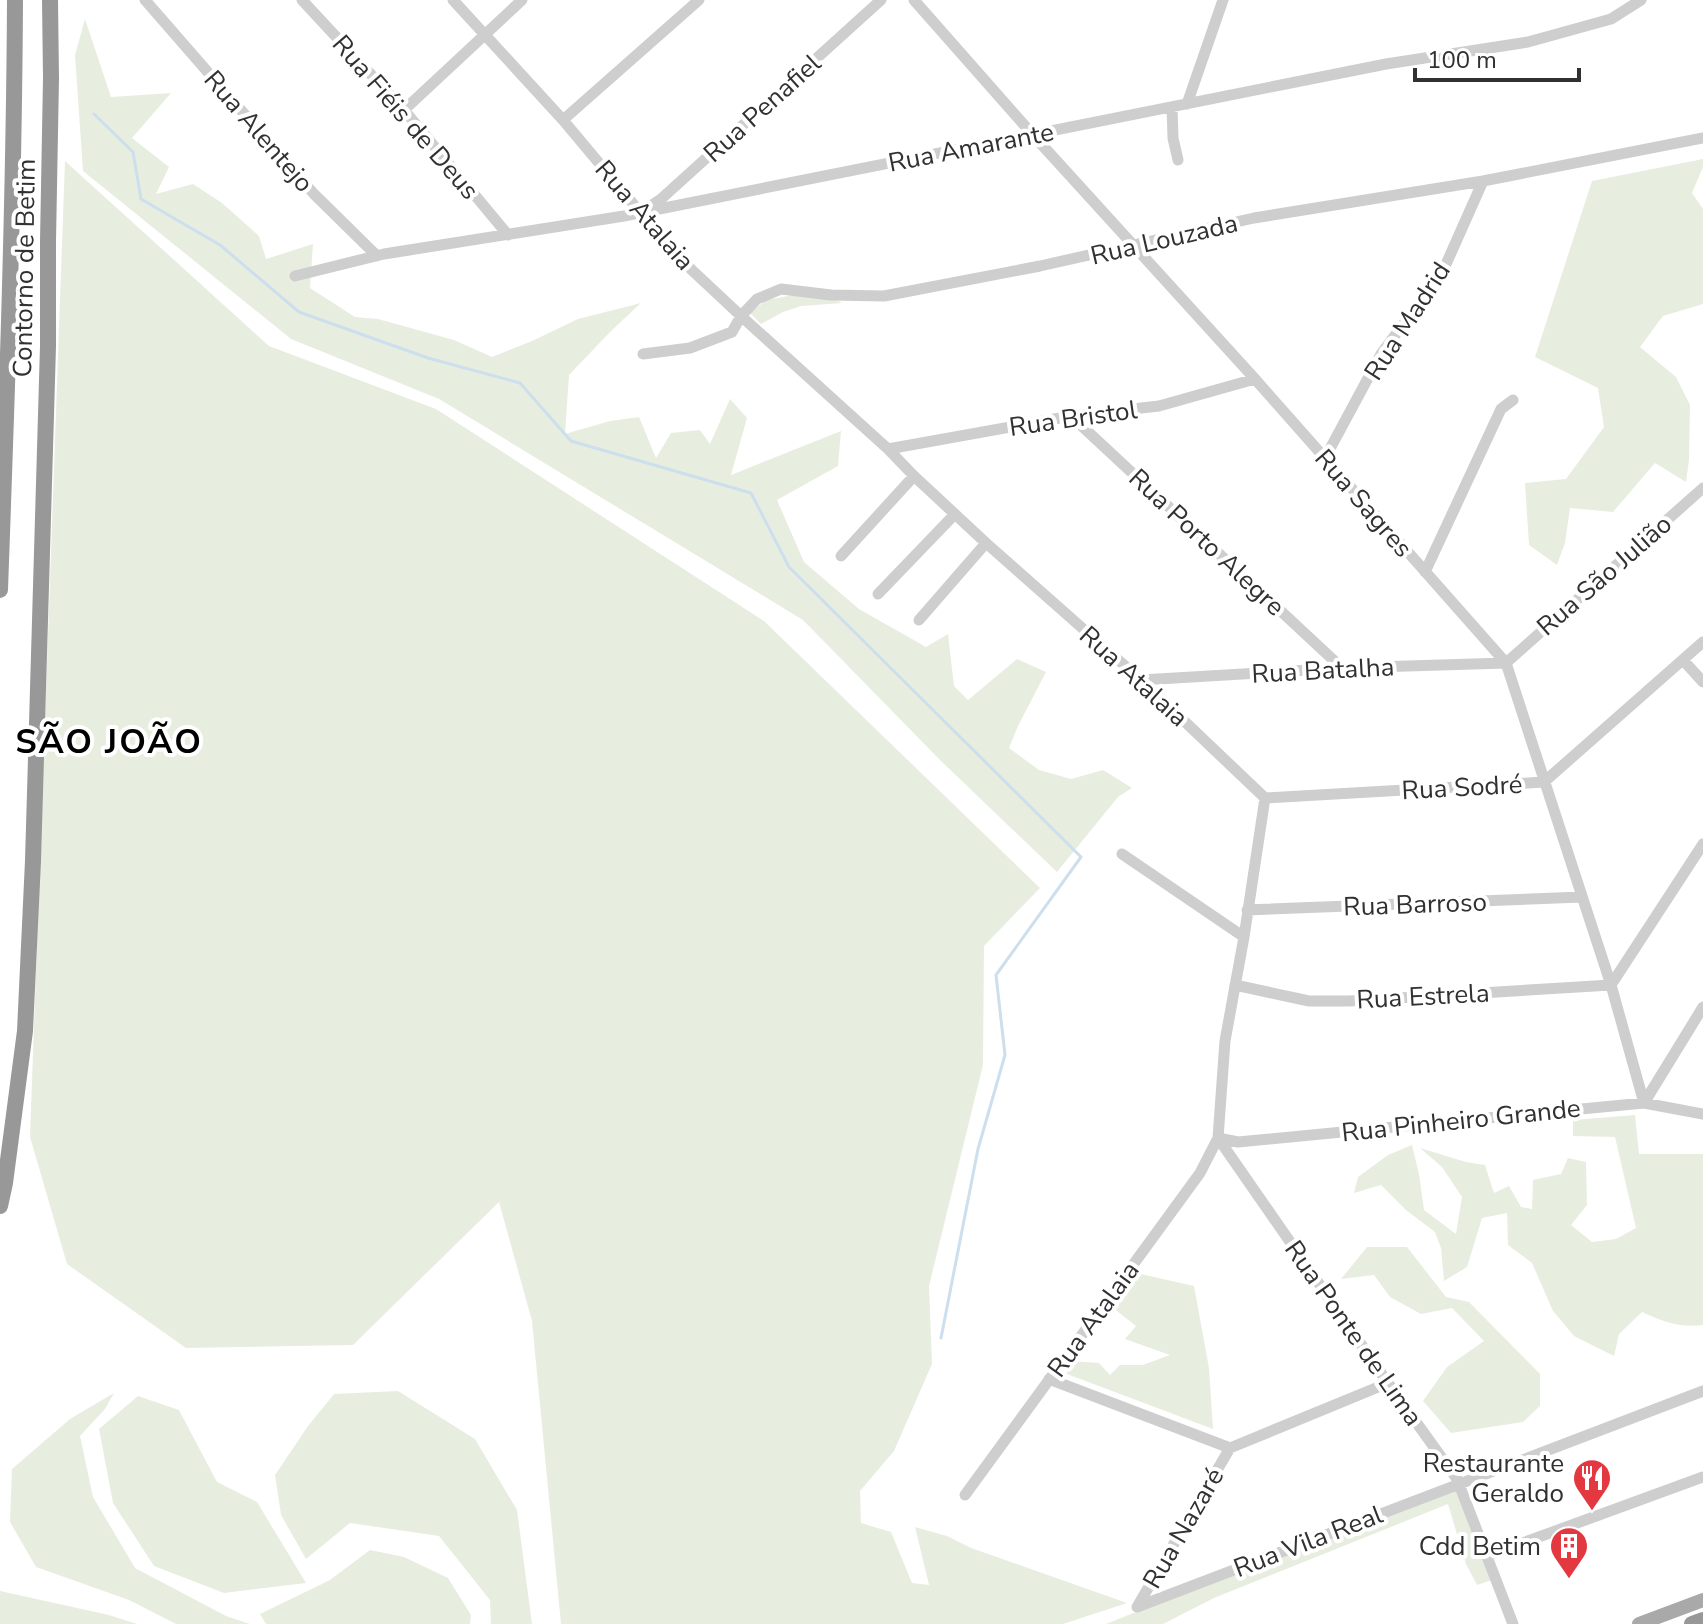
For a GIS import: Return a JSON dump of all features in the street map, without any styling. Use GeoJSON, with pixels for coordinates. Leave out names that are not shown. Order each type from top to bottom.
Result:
{"type":"FeatureCollection","features":[{"type":"Feature","properties":{"kind":"highway","name":"Contorno de Betim"},"geometry":{"type":"LineString","coordinates":[[0,590],[14,147],[15,0]]}},
{"type":"Feature","properties":{"kind":"highway","name":"Contorno de Betim"},"geometry":{"type":"LineString","coordinates":[[0,1206],[25,1031],[32,877],[48,346],[50,0]]}},
{"type":"Feature","properties":{"kind":"highway"},"geometry":{"type":"LineString","coordinates":[[1692,1624],[1703,1620]]}},
{"type":"Feature","properties":{"kind":"main road"},"geometry":{"type":"LineString","coordinates":[[1639,1624],[1703,1600]]}},
{"type":"Feature","properties":{"kind":"street","name":"Rua Alentejo"},"geometry":{"type":"LineString","coordinates":[[145,0],[314,194],[377,256]]}},
{"type":"Feature","properties":{"kind":"street","name":"Rua Fiéis de Deus"},"geometry":{"type":"LineString","coordinates":[[302,0],[404,110],[508,235]]}},
{"type":"Feature","properties":{"kind":"street","name":"Rua Atalaia"},"geometry":{"type":"LineString","coordinates":[[453,0],[563,120],[663,243],[986,543],[1141,680],[1265,798],[1225,1041],[1218,1138],[1200,1173],[965,1495]]}},
{"type":"Feature","properties":{"kind":"street"},"geometry":{"type":"LineString","coordinates":[[404,110],[522,0]]}},
{"type":"Feature","properties":{"kind":"street"},"geometry":{"type":"LineString","coordinates":[[563,120],[699,0]]}},
{"type":"Feature","properties":{"kind":"street","name":"Rua Penafiel"},"geometry":{"type":"LineString","coordinates":[[640,212],[661,199],[881,0]]}},
{"type":"Feature","properties":{"kind":"street","name":"Rua Sagres"},"geometry":{"type":"LineString","coordinates":[[914,0],[1506,663],[1611,985],[1644,1103]]}},
{"type":"Feature","properties":{"kind":"street","name":"Rua Amarante"},"geometry":{"type":"LineString","coordinates":[[295,276],[377,256],[640,212],[1386,64],[1528,42],[1611,19],[1641,0]]}},
{"type":"Feature","properties":{"kind":"street"},"geometry":{"type":"LineString","coordinates":[[1187,104],[1222,1]]}},
{"type":"Feature","properties":{"kind":"street"},"geometry":{"type":"LineString","coordinates":[[1172,107],[1173,138],[1178,160]]}},
{"type":"Feature","properties":{"kind":"street","name":"Rua Louzada"},"geometry":{"type":"LineString","coordinates":[[643,354],[690,348],[732,332],[741,316],[757,299],[781,289],[831,295],[884,296],[1040,266],[1254,218],[1483,181],[1703,138]]}},
{"type":"Feature","properties":{"kind":"street","name":"Rua Madrid"},"geometry":{"type":"LineString","coordinates":[[1325,458],[1381,354],[1443,271],[1483,181]]}},
{"type":"Feature","properties":{"kind":"street","name":"Rua Bristol"},"geometry":{"type":"LineString","coordinates":[[888,449],[1071,416],[1159,406],[1255,379]]}},
{"type":"Feature","properties":{"kind":"street"},"geometry":{"type":"LineString","coordinates":[[1425,572],[1501,409],[1513,400]]}},
{"type":"Feature","properties":{"kind":"street","name":"Rua Porto Alegre"},"geometry":{"type":"LineString","coordinates":[[1071,416],[1342,668]]}},
{"type":"Feature","properties":{"kind":"street"},"geometry":{"type":"LineString","coordinates":[[841,556],[914,476]]}},
{"type":"Feature","properties":{"kind":"street","name":"Rua São Julião"},"geometry":{"type":"LineString","coordinates":[[1506,663],[1703,488]]}},
{"type":"Feature","properties":{"kind":"street"},"geometry":{"type":"LineString","coordinates":[[878,594],[955,514]]}},
{"type":"Feature","properties":{"kind":"street"},"geometry":{"type":"LineString","coordinates":[[919,620],[986,543]]}},
{"type":"Feature","properties":{"kind":"street","name":"Rua Sodré"},"geometry":{"type":"LineString","coordinates":[[1265,798],[1544,782],[1703,642]]}},
{"type":"Feature","properties":{"kind":"street"},"geometry":{"type":"LineString","coordinates":[[1683,660],[1703,682]]}},
{"type":"Feature","properties":{"kind":"street","name":"Rua Batalha"},"geometry":{"type":"LineString","coordinates":[[1141,680],[1342,668],[1506,663]]}},
{"type":"Feature","properties":{"kind":"street"},"geometry":{"type":"LineString","coordinates":[[1611,985],[1703,844]]}},
{"type":"Feature","properties":{"kind":"street"},"geometry":{"type":"LineString","coordinates":[[1122,854],[1244,937]]}},
{"type":"Feature","properties":{"kind":"street","name":"Rua Barroso"},"geometry":{"type":"LineString","coordinates":[[1247,910],[1582,897]]}},
{"type":"Feature","properties":{"kind":"street","name":"Rua Estrela"},"geometry":{"type":"LineString","coordinates":[[1235,985],[1309,1001],[1349,1001],[1611,985]]}},
{"type":"Feature","properties":{"kind":"street"},"geometry":{"type":"LineString","coordinates":[[1644,1103],[1703,1007]]}},
{"type":"Feature","properties":{"kind":"street","name":"Rua Pinheiro Grande"},"geometry":{"type":"LineString","coordinates":[[1218,1138],[1238,1142],[1644,1103],[1703,1114]]}},
{"type":"Feature","properties":{"kind":"street","name":"Rua Ponte de Lima"},"geometry":{"type":"LineString","coordinates":[[1218,1138],[1459,1483],[1513,1624]]}},
{"type":"Feature","properties":{"kind":"street"},"geometry":{"type":"LineString","coordinates":[[1049,1379],[1230,1448],[1388,1383]]}},
{"type":"Feature","properties":{"kind":"street","name":"Rua Vila Real"},"geometry":{"type":"LineString","coordinates":[[1137,1607],[1703,1391]]}},
{"type":"Feature","properties":{"kind":"street","name":"Rua Nazaré"},"geometry":{"type":"LineString","coordinates":[[1137,1607],[1230,1448]]}},
{"type":"Feature","properties":{"kind":"street"},"geometry":{"type":"LineString","coordinates":[[1487,1556],[1703,1477]]}},
{"type":"Feature","properties":{"kind":"shaded area"},"geometry":{"type":"Polygon","coordinates":[[[85,19],[111,97],[171,93],[132,138],[169,167],[156,194],[193,184],[222,203],[259,236],[266,259],[313,244],[310,288],[355,317],[378,319],[454,340],[492,357],[578,319],[641,303],[569,375],[565,434],[610,421],[639,417],[656,458],[671,433],[700,430],[710,444],[730,399],[747,418],[731,475],[841,431],[838,466],[777,500],[804,562],[859,609],[926,647],[948,634],[954,686],[968,700],[1017,659],[1046,672],[1009,748],[1039,770],[1071,779],[1103,770],[1132,788],[1118,797],[1057,872],[941,761],[803,620],[439,399],[291,339],[83,171],[75,55],[85,19]]]}},
{"type":"Feature","properties":{"kind":"shaded area"},"geometry":{"type":"Polygon","coordinates":[[[1703,159],[1703,167],[1692,193],[1703,209],[1703,304],[1663,316],[1640,347],[1676,377],[1690,405],[1686,482],[1655,463],[1613,512],[1570,508],[1565,543],[1557,565],[1529,545],[1525,483],[1566,479],[1604,427],[1598,388],[1535,357],[1592,181],[1703,159]]]}},
{"type":"Feature","properties":{"kind":"shaded area"},"geometry":{"type":"Polygon","coordinates":[[[65,161],[269,346],[436,409],[764,621],[1040,888],[984,946],[983,1065],[929,1286],[932,1364],[894,1451],[860,1491],[861,1523],[891,1532],[912,1583],[929,1585],[915,1527],[1127,1603],[1063,1624],[561,1624],[532,1321],[499,1202],[353,1345],[186,1348],[67,1264],[30,1137],[65,161]]]}},
{"type":"Feature","properties":{"kind":"shaded area"},"geometry":{"type":"Polygon","coordinates":[[[800,294],[842,303],[801,306],[761,324],[750,313],[766,300],[800,294]]]}},
{"type":"Feature","properties":{"kind":"shaded area"},"geometry":{"type":"Polygon","coordinates":[[[1635,1115],[1639,1154],[1703,1154],[1703,1325],[1686,1326],[1642,1312],[1619,1334],[1614,1356],[1574,1336],[1553,1311],[1532,1263],[1508,1245],[1507,1213],[1482,1218],[1467,1267],[1444,1281],[1441,1248],[1435,1232],[1406,1210],[1381,1185],[1354,1193],[1358,1177],[1388,1155],[1412,1145],[1424,1210],[1456,1234],[1462,1197],[1442,1167],[1420,1148],[1485,1165],[1494,1193],[1509,1186],[1521,1207],[1532,1209],[1533,1180],[1561,1174],[1568,1158],[1586,1162],[1587,1205],[1571,1225],[1592,1242],[1616,1239],[1636,1228],[1615,1137],[1573,1136],[1573,1120],[1635,1115]]]}},
{"type":"Feature","properties":{"kind":"shaded area"},"geometry":{"type":"Polygon","coordinates":[[[1367,1247],[1407,1247],[1446,1297],[1469,1302],[1540,1374],[1540,1406],[1523,1422],[1451,1433],[1423,1401],[1447,1367],[1484,1341],[1452,1308],[1421,1314],[1390,1297],[1374,1275],[1341,1279],[1367,1247]]]}},
{"type":"Feature","properties":{"kind":"shaded area"},"geometry":{"type":"Polygon","coordinates":[[[1132,1272],[1194,1286],[1209,1368],[1213,1429],[1067,1374],[1070,1361],[1099,1363],[1110,1375],[1120,1365],[1143,1365],[1170,1355],[1125,1339],[1136,1326],[1108,1304],[1132,1272]]]}},
{"type":"Feature","properties":{"kind":"shaded area"},"geometry":{"type":"Polygon","coordinates":[[[398,1391],[475,1439],[517,1510],[532,1624],[491,1624],[490,1600],[439,1536],[350,1523],[306,1559],[281,1515],[275,1475],[334,1394],[398,1391]]]}},
{"type":"Feature","properties":{"kind":"shaded area"},"geometry":{"type":"Polygon","coordinates":[[[114,1393],[105,1409],[80,1436],[93,1497],[135,1568],[226,1616],[250,1624],[176,1624],[129,1600],[36,1567],[10,1522],[12,1469],[70,1419],[114,1393]]]}},
{"type":"Feature","properties":{"kind":"shaded area"},"geometry":{"type":"Polygon","coordinates":[[[138,1396],[179,1410],[217,1482],[257,1502],[306,1583],[224,1593],[154,1566],[113,1503],[99,1429],[138,1396]]]}},
{"type":"Feature","properties":{"kind":"shaded area"},"geometry":{"type":"Polygon","coordinates":[[[1455,1484],[1492,1580],[1477,1585],[1466,1564],[1448,1504],[1214,1598],[1163,1624],[1106,1624],[1455,1484]]]}},
{"type":"Feature","properties":{"kind":"shaded area"},"geometry":{"type":"Polygon","coordinates":[[[370,1550],[404,1557],[448,1578],[471,1615],[470,1624],[266,1624],[260,1614],[330,1580],[370,1550]]]}},
{"type":"Feature","properties":{"kind":"shaded area"},"geometry":{"type":"Polygon","coordinates":[[[0,1591],[109,1615],[137,1624],[0,1624],[0,1591]]]}},
{"type":"Feature","properties":{"kind":"waterway"},"geometry":{"type":"LineString","coordinates":[[94,114],[133,152],[141,199],[220,245],[299,312],[428,358],[520,383],[571,441],[751,493],[789,567],[1081,857],[996,975],[1005,1055],[978,1149],[941,1338]]}},
{"type":"Feature","properties":{"kind":"place","name":"Restaurante Geraldo"},"geometry":{"type":"Point","coordinates":[1592,1512]}},
{"type":"Feature","properties":{"kind":"place","name":"Cdd Betim"},"geometry":{"type":"Point","coordinates":[1569,1580]}},
{"type":"Feature","properties":{"kind":"district","name":"SÃO JOÃO"},"geometry":{"type":"Point","coordinates":[109,741]}}]}
